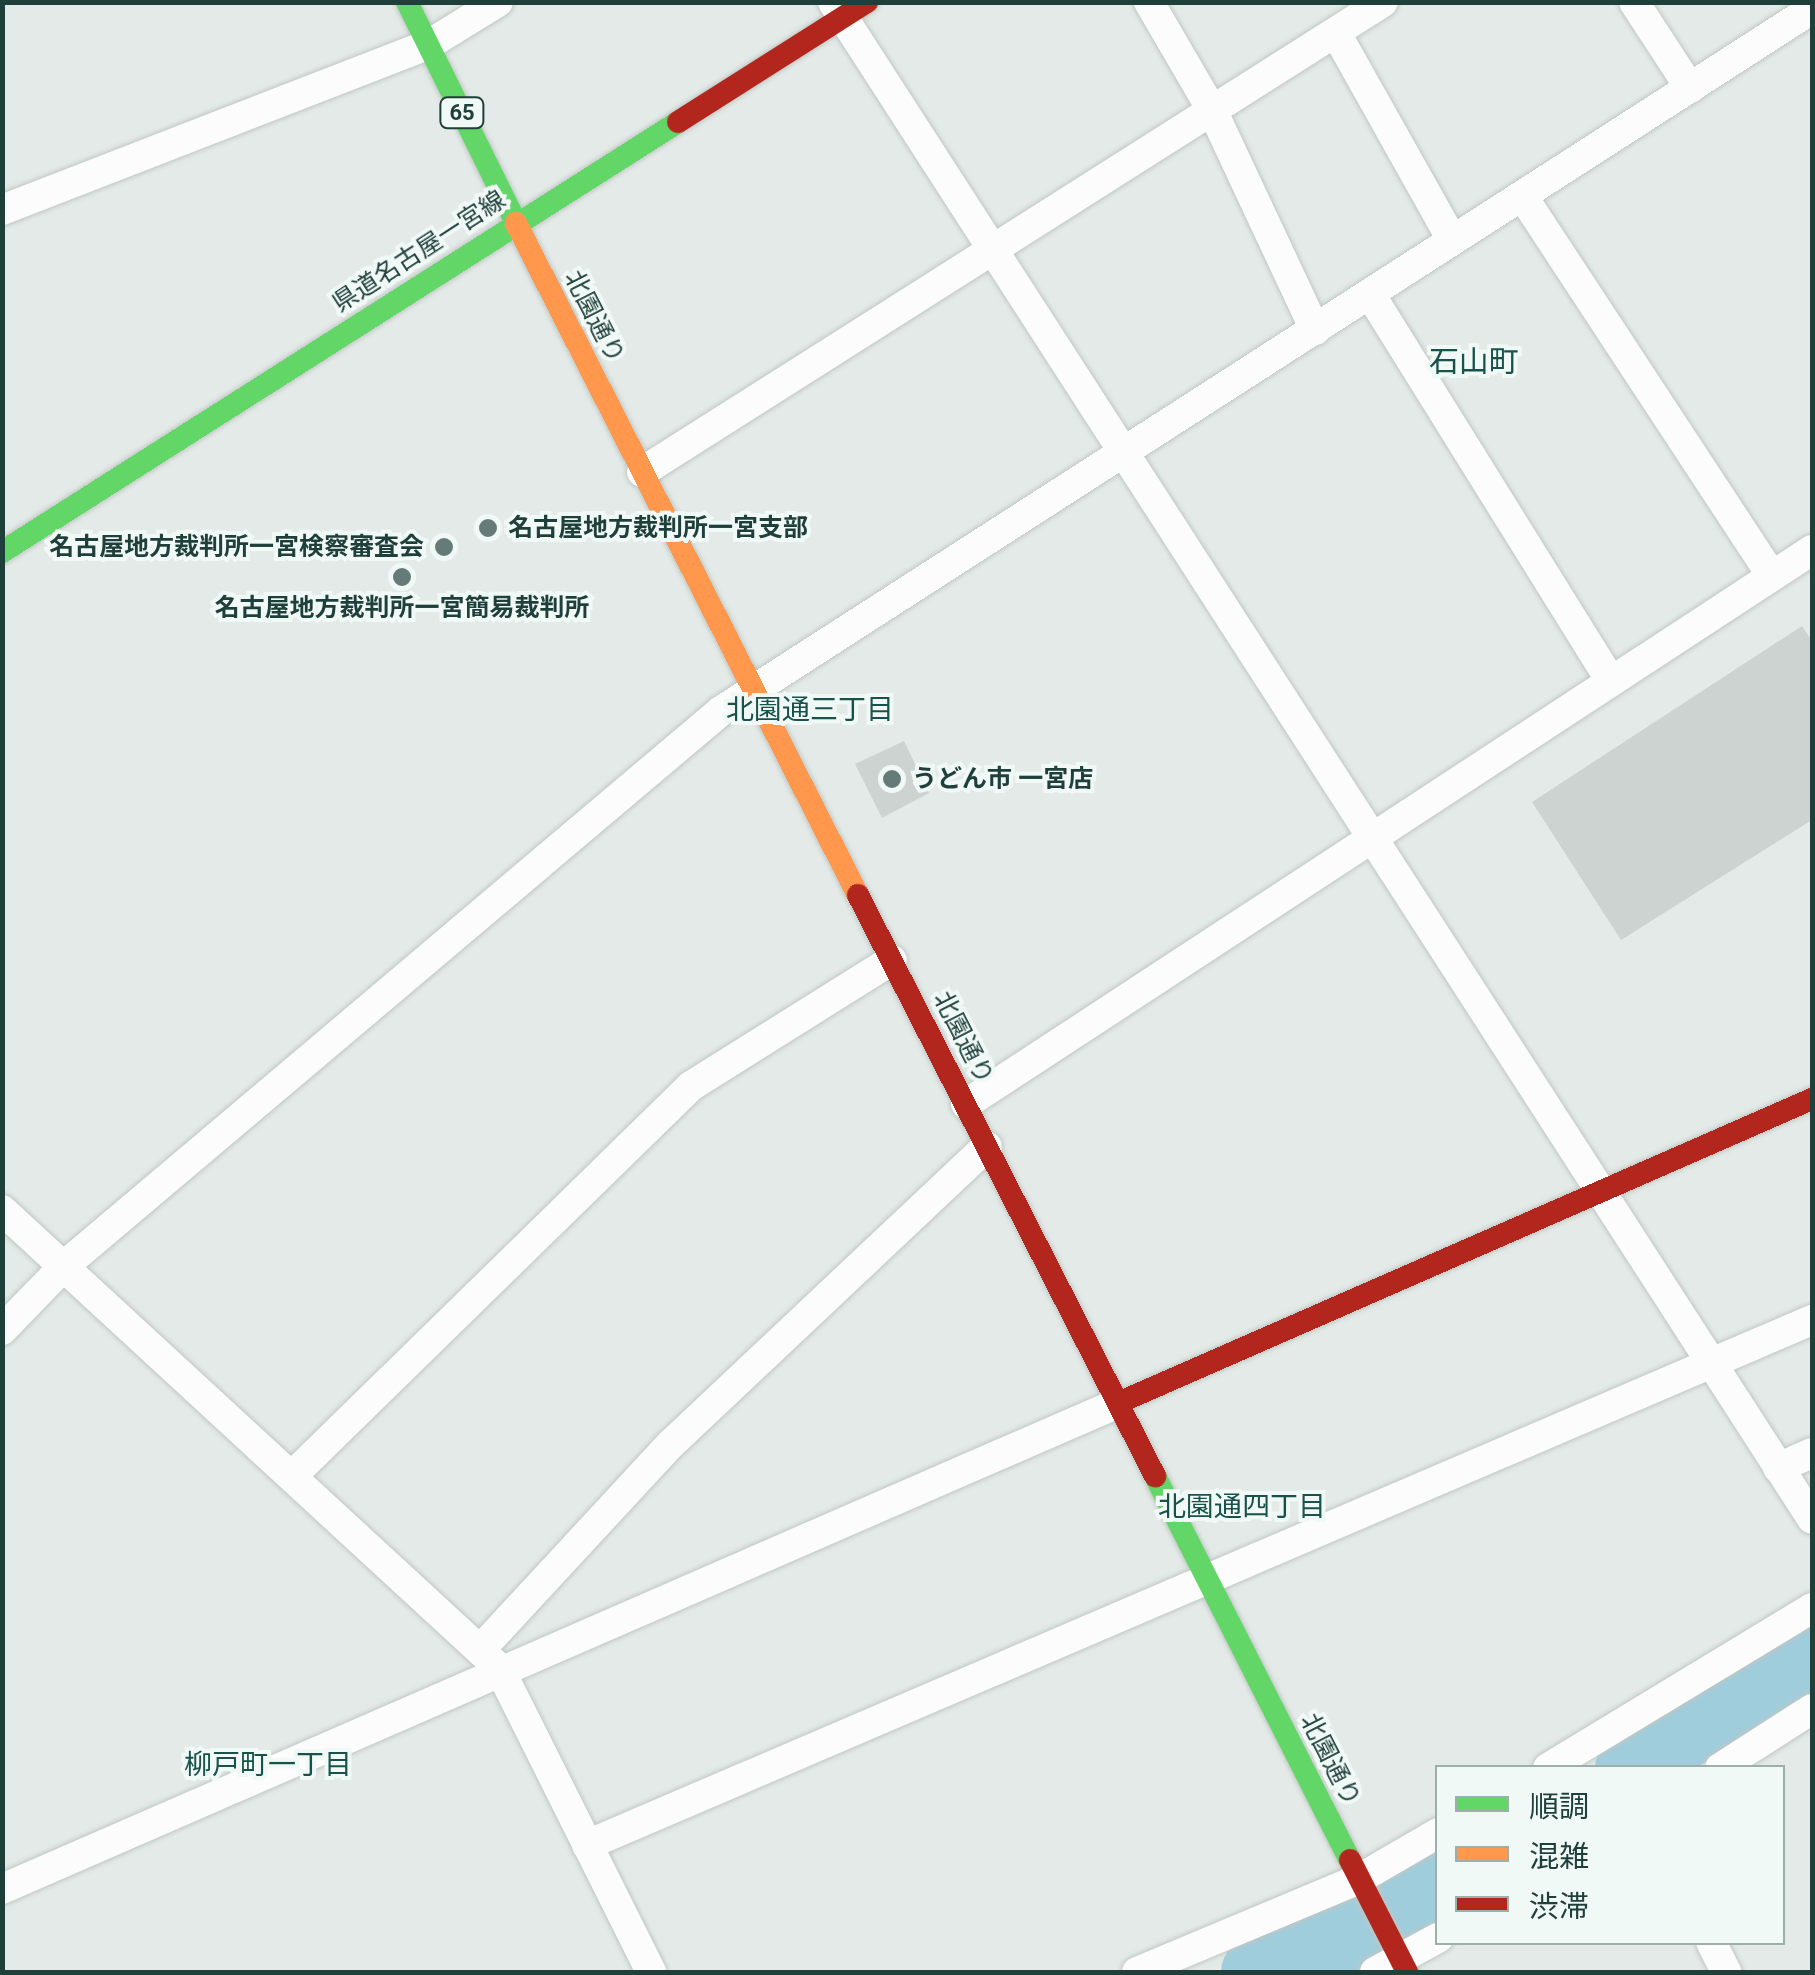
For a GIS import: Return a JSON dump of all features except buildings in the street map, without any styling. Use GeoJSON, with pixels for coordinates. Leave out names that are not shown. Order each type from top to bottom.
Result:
{"type":"FeatureCollection","features":[{"type":"Feature","properties":{"kind":"street","name":"65"},"geometry":{"type":"LineString","coordinates":[[407,2],[516,223]]}},
{"type":"Feature","properties":{"kind":"street"},"geometry":{"type":"LineString","coordinates":[[2,210],[428,45],[498,2]]}},
{"type":"Feature","properties":{"kind":"street"},"geometry":{"type":"LineString","coordinates":[[1149,2],[1213,112],[1315,330]]}},
{"type":"Feature","properties":{"kind":"street"},"geometry":{"type":"LineString","coordinates":[[642,472],[991,256],[1383,2]]}},
{"type":"Feature","properties":{"kind":"street"},"geometry":{"type":"LineString","coordinates":[[1634,2],[1690,88]]}},
{"type":"Feature","properties":{"kind":"street"},"geometry":{"type":"LineString","coordinates":[[848,8],[991,256],[1374,830],[1812,1519]]}},
{"type":"Feature","properties":{"kind":"street","name":"県道名古屋一宮線"},"geometry":{"type":"LineString","coordinates":[[2,552],[848,8]]}},
{"type":"Feature","properties":{"kind":"street"},"geometry":{"type":"LineString","coordinates":[[2,1330],[64,1266],[721,711],[755,694],[1812,9]]}},
{"type":"Feature","properties":{"kind":"street"},"geometry":{"type":"LineString","coordinates":[[1336,33],[1452,240]]}},
{"type":"Feature","properties":{"kind":"street"},"geometry":{"type":"LineString","coordinates":[[1524,197],[1772,576]]}},
{"type":"Feature","properties":{"kind":"street","name":"北園通り"},"geometry":{"type":"LineString","coordinates":[[516,223],[1359,1879],[1394,1969]]}},
{"type":"Feature","properties":{"kind":"street"},"geometry":{"type":"LineString","coordinates":[[1370,294],[1611,681]]}},
{"type":"Feature","properties":{"kind":"street"},"geometry":{"type":"LineString","coordinates":[[966,1104],[1374,830],[1812,550]]}},
{"type":"Feature","properties":{"kind":"street"},"geometry":{"type":"LineString","coordinates":[[294,1474],[691,1086],[892,960]]}},
{"type":"Feature","properties":{"kind":"street"},"geometry":{"type":"LineString","coordinates":[[2,1889],[489,1659],[1118,1403],[1812,1098]]}},
{"type":"Feature","properties":{"kind":"street"},"geometry":{"type":"LineString","coordinates":[[489,1659],[670,1444],[987,1146]]}},
{"type":"Feature","properties":{"kind":"street"},"geometry":{"type":"LineString","coordinates":[[2,1210],[294,1474],[489,1659],[651,1972]]}},
{"type":"Feature","properties":{"kind":"street"},"geometry":{"type":"LineString","coordinates":[[587,1845],[1812,1320]]}},
{"type":"Feature","properties":{"kind":"street"},"geometry":{"type":"LineString","coordinates":[[1778,1468],[1812,1453]]}},
{"type":"Feature","properties":{"kind":"street"},"geometry":{"type":"LineString","coordinates":[[1553,1765],[1812,1608]]}},
{"type":"Feature","properties":{"kind":"street"},"geometry":{"type":"LineString","coordinates":[[1725,1765],[1812,1709]]}},
{"type":"Feature","properties":{"kind":"street"},"geometry":{"type":"LineString","coordinates":[[1137,1972],[1359,1879],[1435,1835]]}},
{"type":"Feature","properties":{"kind":"street"},"geometry":{"type":"LineString","coordinates":[[1394,1969],[1435,1940]]}},
{"type":"Feature","properties":{"kind":"street"},"geometry":{"type":"LineString","coordinates":[[1712,1945],[1726,1972]]}},
{"type":"Feature","properties":{"kind":"waterway"},"geometry":{"type":"LineString","coordinates":[[1635,1765],[1812,1654]]}},
{"type":"Feature","properties":{"kind":"waterway"},"geometry":{"type":"LineString","coordinates":[[1256,1972],[1377,1925],[1435,1889]]}},
{"type":"Feature","properties":{"kind":"traffic: fast"},"geometry":{"type":"LineString","coordinates":[[407,2],[516,223]]}},
{"type":"Feature","properties":{"kind":"traffic: fast"},"geometry":{"type":"LineString","coordinates":[[2,552],[678,122]]}},
{"type":"Feature","properties":{"kind":"traffic: fast"},"geometry":{"type":"LineString","coordinates":[[1155,1476],[1350,1860]]}},
{"type":"Feature","properties":{"kind":"traffic: slow"},"geometry":{"type":"LineString","coordinates":[[516,223],[858,895]]}},
{"type":"Feature","properties":{"kind":"traffic: jam"},"geometry":{"type":"LineString","coordinates":[[678,122],[867,2]]}},
{"type":"Feature","properties":{"kind":"traffic: jam"},"geometry":{"type":"LineString","coordinates":[[858,895],[1155,1476]]}},
{"type":"Feature","properties":{"kind":"traffic: jam"},"geometry":{"type":"LineString","coordinates":[[1118,1403],[1812,1099]]}},
{"type":"Feature","properties":{"kind":"traffic: jam"},"geometry":{"type":"LineString","coordinates":[[1350,1860],[1407,1972]]}},
{"type":"Feature","properties":{"kind":"place","name":"名古屋地方裁判所一宮支部"},"geometry":{"type":"Point","coordinates":[488,528]}},
{"type":"Feature","properties":{"kind":"place","name":"名古屋地方裁判所一宮検察審査会"},"geometry":{"type":"Point","coordinates":[444,547]}},
{"type":"Feature","properties":{"kind":"place","name":"名古屋地方裁判所一宮簡易裁判所"},"geometry":{"type":"Point","coordinates":[402,577]}},
{"type":"Feature","properties":{"kind":"place","name":"うどん市 一宮店"},"geometry":{"type":"Point","coordinates":[892,779]}},
{"type":"Feature","properties":{"kind":"district","name":"石山町"},"geometry":{"type":"Point","coordinates":[1474,362]}},
{"type":"Feature","properties":{"kind":"district","name":"北園通三丁目"},"geometry":{"type":"Point","coordinates":[810,710]}},
{"type":"Feature","properties":{"kind":"district","name":"北園通四丁目"},"geometry":{"type":"Point","coordinates":[1242,1507]}},
{"type":"Feature","properties":{"kind":"district","name":"柳戸町一丁目"},"geometry":{"type":"Point","coordinates":[268,1765]}}]}
